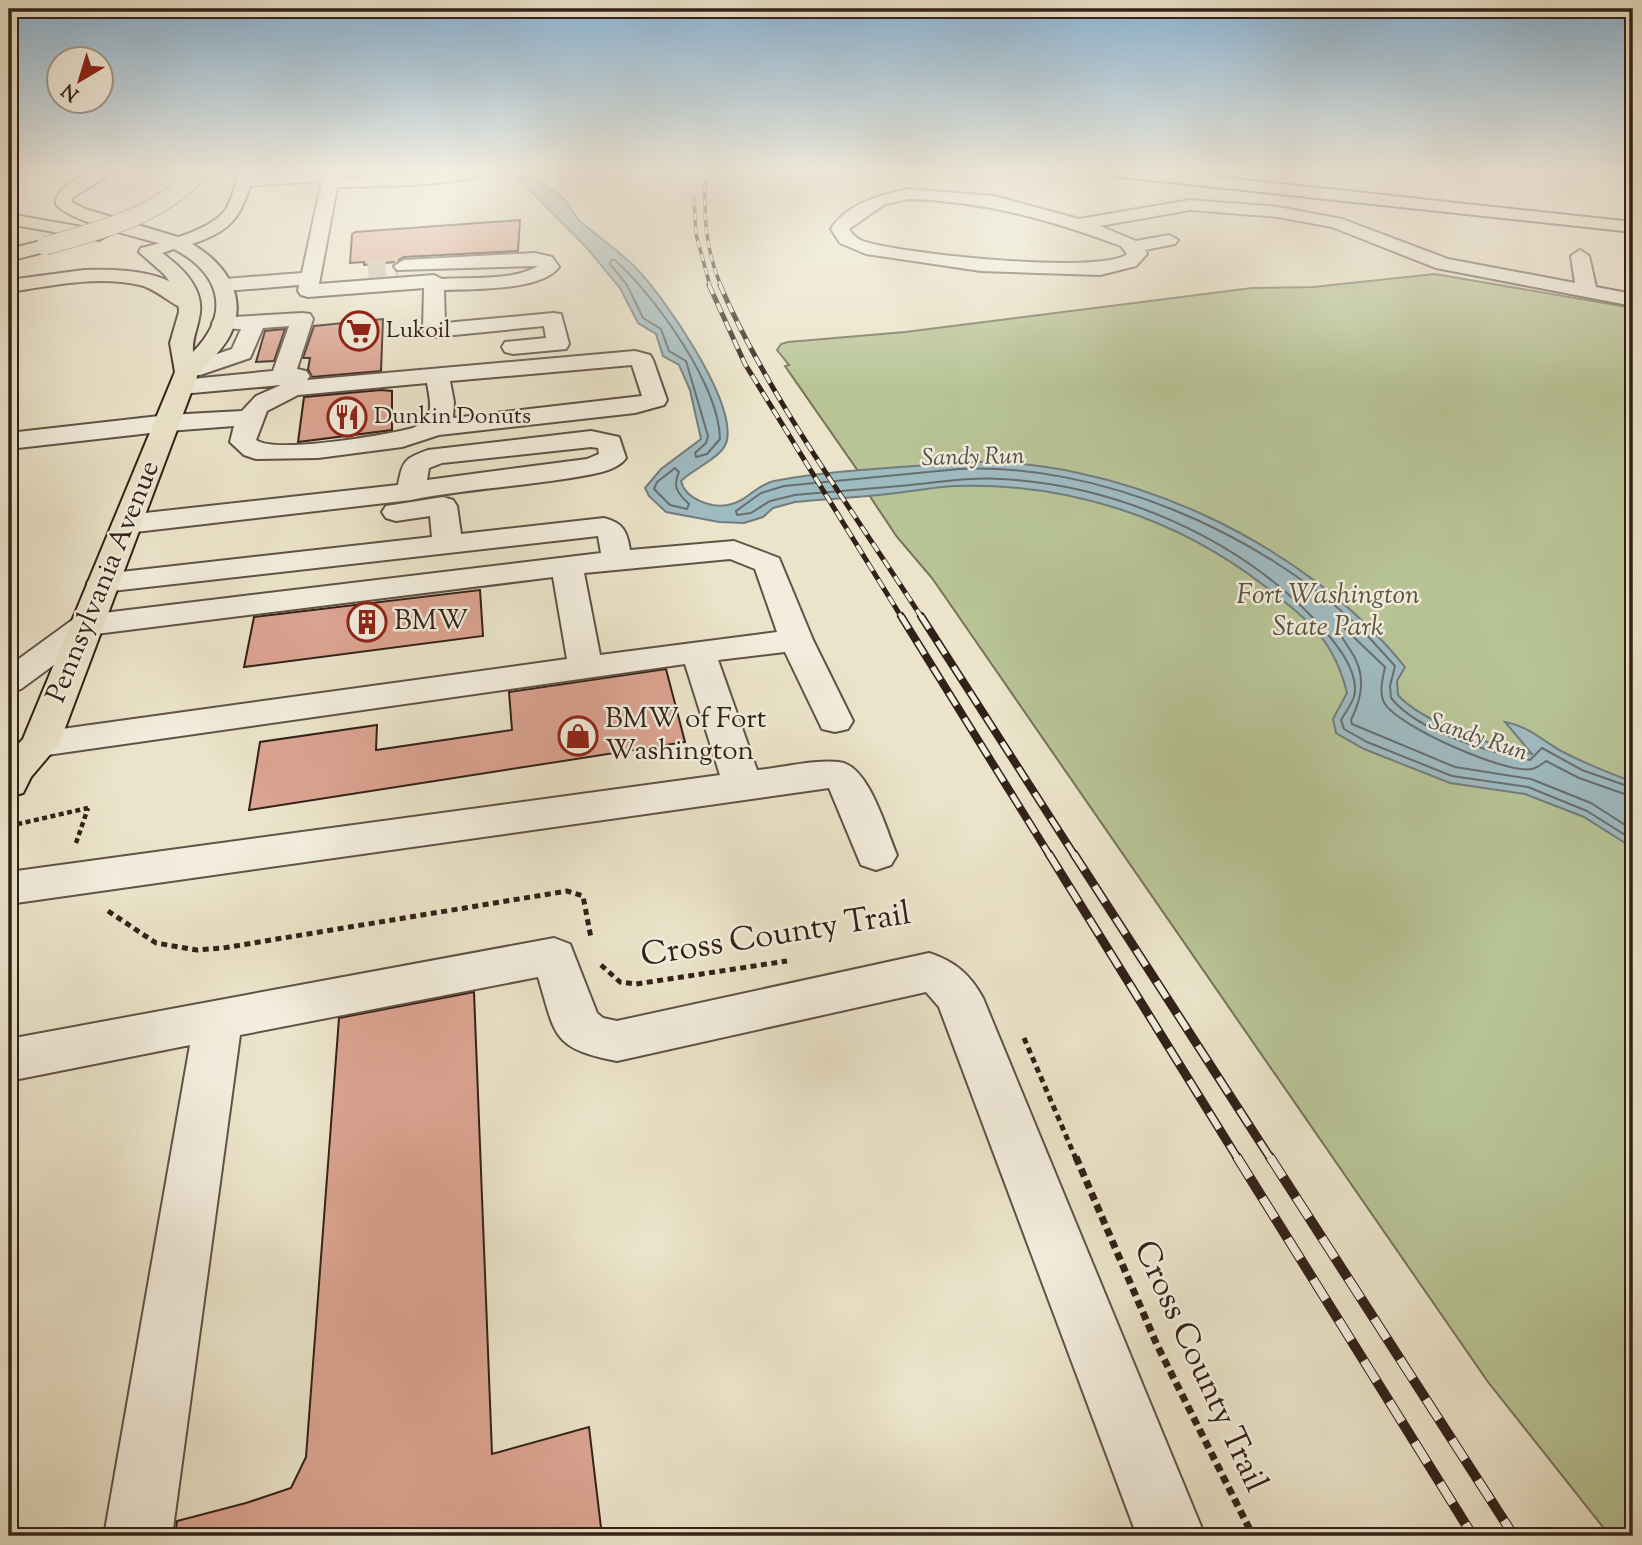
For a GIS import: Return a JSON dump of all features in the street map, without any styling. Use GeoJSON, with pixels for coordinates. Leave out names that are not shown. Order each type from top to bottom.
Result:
{"type":"FeatureCollection","features":[{"type":"Feature","properties":{"kind":"main road"},"geometry":{"type":"LineString","coordinates":[[9,255],[55,243]]}},
{"type":"Feature","properties":{"kind":"main road"},"geometry":{"type":"LineString","coordinates":[[123,243],[148,252],[181,280],[190,306]]}},
{"type":"Feature","properties":{"kind":"main road"},"geometry":{"type":"LineString","coordinates":[[9,285],[148,252],[172,243]]}},
{"type":"Feature","properties":{"kind":"main road"},"geometry":{"type":"LineString","coordinates":[[177,243],[210,264],[225,285]]}},
{"type":"Feature","properties":{"kind":"main road"},"geometry":{"type":"LineString","coordinates":[[9,285],[93,276],[132,278],[167,288],[190,306]]}},
{"type":"Feature","properties":{"kind":"main road","name":"Pennsylvania Avenue"},"geometry":{"type":"LineString","coordinates":[[10,777],[40,744],[184,380],[218,337],[227,299],[225,285]]}},
{"type":"Feature","properties":{"kind":"main road","name":"Pennsylvania Avenue"},"geometry":{"type":"LineString","coordinates":[[184,380],[181,341],[190,306]]}},
{"type":"Feature","properties":{"kind":"street"},"geometry":{"type":"LineString","coordinates":[[318,243],[308,291],[430,277],[535,259],[545,261],[550,267],[546,272],[530,277],[430,277],[398,267]]}},
{"type":"Feature","properties":{"kind":"street"},"geometry":{"type":"LineString","coordinates":[[852,243],[873,250],[981,265],[1100,269],[1133,260],[1138,254],[1133,247],[1124,243]]}},
{"type":"Feature","properties":{"kind":"street"},"geometry":{"type":"LineString","coordinates":[[1133,247],[1153,243]]}},
{"type":"Feature","properties":{"kind":"street"},"geometry":{"type":"LineString","coordinates":[[1336,245],[1357,243]]}},
{"type":"Feature","properties":{"kind":"street"},"geometry":{"type":"LineString","coordinates":[[1386,243],[1443,264],[1633,300]]}},
{"type":"Feature","properties":{"kind":"street"},"geometry":{"type":"LineString","coordinates":[[1580,256],[1587,292]]}},
{"type":"Feature","properties":{"kind":"street"},"geometry":{"type":"LineString","coordinates":[[225,285],[368,269]]}},
{"type":"Feature","properties":{"kind":"street"},"geometry":{"type":"LineString","coordinates":[[430,277],[433,330],[553,319],[558,344],[490,349]]}},
{"type":"Feature","properties":{"kind":"street"},"geometry":{"type":"LineString","coordinates":[[223,323],[302,318],[283,377]]}},
{"type":"Feature","properties":{"kind":"street"},"geometry":{"type":"LineString","coordinates":[[184,380],[242,353],[253,325],[251,322]]}},
{"type":"Feature","properties":{"kind":"street"},"geometry":{"type":"LineString","coordinates":[[635,358],[642,360],[649,379],[655,400],[635,407],[434,428],[406,438],[364,445],[289,452],[255,451],[243,442],[248,418],[266,399],[294,388],[635,358]]}},
{"type":"Feature","properties":{"kind":"street"},"geometry":{"type":"LineString","coordinates":[[184,380],[283,377],[395,366],[443,376],[470,397]]}},
{"type":"Feature","properties":{"kind":"street"},"geometry":{"type":"LineString","coordinates":[[434,428],[441,417],[443,376]]}},
{"type":"Feature","properties":{"kind":"street"},"geometry":{"type":"LineString","coordinates":[[567,387],[649,379]]}},
{"type":"Feature","properties":{"kind":"street"},"geometry":{"type":"LineString","coordinates":[[9,441],[168,423],[248,418]]}},
{"type":"Feature","properties":{"kind":"street"},"geometry":{"type":"LineString","coordinates":[[9,421],[15,426],[9,434]]}},
{"type":"Feature","properties":{"kind":"street"},"geometry":{"type":"LineString","coordinates":[[30,465],[64,435]]}},
{"type":"Feature","properties":{"kind":"street"},"geometry":{"type":"LineString","coordinates":[[123,533],[411,492],[449,484],[592,466],[613,458],[610,443],[591,439],[437,456],[416,464],[411,492]]}},
{"type":"Feature","properties":{"kind":"street"},"geometry":{"type":"LineString","coordinates":[[123,533],[288,526],[443,506],[448,544]]}},
{"type":"Feature","properties":{"kind":"street"},"geometry":{"type":"LineString","coordinates":[[103,583],[604,527],[613,533],[617,560]]}},
{"type":"Feature","properties":{"kind":"street"},"geometry":{"type":"LineString","coordinates":[[9,682],[87,625],[617,560],[734,550],[768,564],[796,640],[835,721]]}},
{"type":"Feature","properties":{"kind":"street"},"geometry":{"type":"LineString","coordinates":[[567,566],[585,667]]}},
{"type":"Feature","properties":{"kind":"street"},"geometry":{"type":"LineString","coordinates":[[40,744],[796,640]]}},
{"type":"Feature","properties":{"kind":"street"},"geometry":{"type":"LineString","coordinates":[[698,652],[743,785]]}},
{"type":"Feature","properties":{"kind":"street"},"geometry":{"type":"LineString","coordinates":[[9,888],[838,774],[848,785],[876,855]]}},
{"type":"Feature","properties":{"kind":"street"},"geometry":{"type":"LineString","coordinates":[[9,1060],[554,956],[577,1025],[591,1036],[617,1041],[929,971],[942,979],[959,998],[1171,1536]]}},
{"type":"Feature","properties":{"kind":"street"},"geometry":{"type":"LineString","coordinates":[[138,1536],[218,1020]]}},
{"type":"Feature","properties":{"kind":"path"},"geometry":{"type":"LineString","coordinates":[[9,826],[88,808]]}},
{"type":"Feature","properties":{"kind":"path"},"geometry":{"type":"LineString","coordinates":[[104,909],[156,943],[197,950],[223,948],[567,891],[583,896],[594,949]]}},
{"type":"Feature","properties":{"kind":"path","name":"Cross County Trail"},"geometry":{"type":"LineString","coordinates":[[597,961],[607,973],[620,982],[636,984],[790,960]]}},
{"type":"Feature","properties":{"kind":"path","name":"Cross County Trail"},"geometry":{"type":"LineString","coordinates":[[1019,1027],[1157,1345],[1253,1536]]}},
{"type":"Feature","properties":{"kind":"green space","name":"Fort Washington State Park"},"geometry":{"type":"Polygon","coordinates":[[[1435,274],[1633,308],[1633,1536],[1610,1536],[1488,1382],[932,578],[897,537],[869,495],[874,494],[785,366],[789,365],[777,350],[781,344],[788,342],[905,332],[1252,288],[1313,287],[1435,274]]]}},
{"type":"Feature","properties":{"kind":"water"},"geometry":{"type":"Polygon","coordinates":[[[582,243],[607,243],[636,268],[663,301],[695,349],[720,400],[727,422],[727,440],[715,457],[681,481],[693,497],[721,506],[740,501],[774,481],[841,472],[953,463],[1015,463],[1077,473],[1140,490],[1202,514],[1260,545],[1315,581],[1363,622],[1405,667],[1397,681],[1398,695],[1424,715],[1460,732],[1532,754],[1505,722],[1513,724],[1572,756],[1633,782],[1633,848],[1584,817],[1525,794],[1450,783],[1364,749],[1336,733],[1333,719],[1347,693],[1335,658],[1307,621],[1231,562],[1158,523],[1119,509],[1038,490],[954,486],[795,502],[773,508],[763,517],[744,523],[719,522],[666,512],[649,496],[645,488],[661,469],[701,439],[690,390],[679,365],[663,356],[656,334],[638,323],[620,288],[582,243]]]}},
{"type":"Feature","properties":{"kind":"building"},"geometry":{"type":"Polygon","coordinates":[[[351,243],[519,243],[518,251],[404,257],[395,262],[364,265],[364,262],[350,263],[351,243]]]}},
{"type":"Feature","properties":{"kind":"building"},"geometry":{"type":"Polygon","coordinates":[[[383,319],[381,371],[312,377],[308,369],[310,358],[303,358],[314,326],[383,319]]]}},
{"type":"Feature","properties":{"kind":"building"},"geometry":{"type":"Polygon","coordinates":[[[285,329],[274,361],[256,362],[265,331],[285,329]]]}},
{"type":"Feature","properties":{"kind":"building","name":"Dunkin Donuts"},"geometry":{"type":"Polygon","coordinates":[[[392,391],[392,430],[298,442],[304,397],[392,391]]]}},
{"type":"Feature","properties":{"kind":"building","name":"BMW"},"geometry":{"type":"Polygon","coordinates":[[[480,590],[483,636],[244,667],[254,617],[480,590]]]}},
{"type":"Feature","properties":{"kind":"building","name":"BMW of Fort Washington"},"geometry":{"type":"Polygon","coordinates":[[[666,669],[685,742],[249,810],[260,742],[377,725],[376,750],[512,730],[509,692],[666,669]]]}},
{"type":"Feature","properties":{"kind":"building"},"geometry":{"type":"Polygon","coordinates":[[[474,992],[492,1454],[589,1427],[602,1536],[175,1536],[177,1521],[291,1488],[306,1457],[339,1018],[474,992]]]}},
{"type":"Feature","properties":{"kind":"tunnel"},"geometry":{"type":"LineString","coordinates":[[368,269],[398,267]]}},
{"type":"Feature","properties":{"kind":"railway"},"geometry":{"type":"LineString","coordinates":[[698,243],[710,286]]}},
{"type":"Feature","properties":{"kind":"railway"},"geometry":{"type":"LineString","coordinates":[[708,243],[721,286]]}},
{"type":"Feature","properties":{"kind":"railway"},"geometry":{"type":"LineString","coordinates":[[709,285],[745,364],[902,618]]}},
{"type":"Feature","properties":{"kind":"railway"},"geometry":{"type":"LineString","coordinates":[[720,285],[740,328],[788,413],[922,618]]}},
{"type":"Feature","properties":{"kind":"railway"},"geometry":{"type":"LineString","coordinates":[[901,616],[1050,856]]}},
{"type":"Feature","properties":{"kind":"railway"},"geometry":{"type":"LineString","coordinates":[[921,616],[1075,856]]}},
{"type":"Feature","properties":{"kind":"railway"},"geometry":{"type":"LineString","coordinates":[[1049,854],[1238,1159]]}},
{"type":"Feature","properties":{"kind":"railway"},"geometry":{"type":"LineString","coordinates":[[1074,854],[1271,1159]]}},
{"type":"Feature","properties":{"kind":"railway"},"geometry":{"type":"LineString","coordinates":[[1237,1157],[1473,1536]]}},
{"type":"Feature","properties":{"kind":"railway"},"geometry":{"type":"LineString","coordinates":[[1270,1157],[1514,1536]]}},
{"type":"Feature","properties":{"kind":"place","name":"Lukoil"},"geometry":{"type":"Point","coordinates":[359,331]}},
{"type":"Feature","properties":{"kind":"place","name":"Dunkin Donuts"},"geometry":{"type":"Point","coordinates":[347,417]}},
{"type":"Feature","properties":{"kind":"place","name":"BMW"},"geometry":{"type":"Point","coordinates":[367,622]}},
{"type":"Feature","properties":{"kind":"place","name":"BMW of Fort Washington"},"geometry":{"type":"Point","coordinates":[578,736]}},
{"type":"Feature","properties":{"kind":"water label","name":"Sandy Run"},"geometry":{"type":"Point","coordinates":[973,458]}},
{"type":"Feature","properties":{"kind":"water label","name":"Sandy Run"},"geometry":{"type":"Point","coordinates":[1478,738]}}]}
